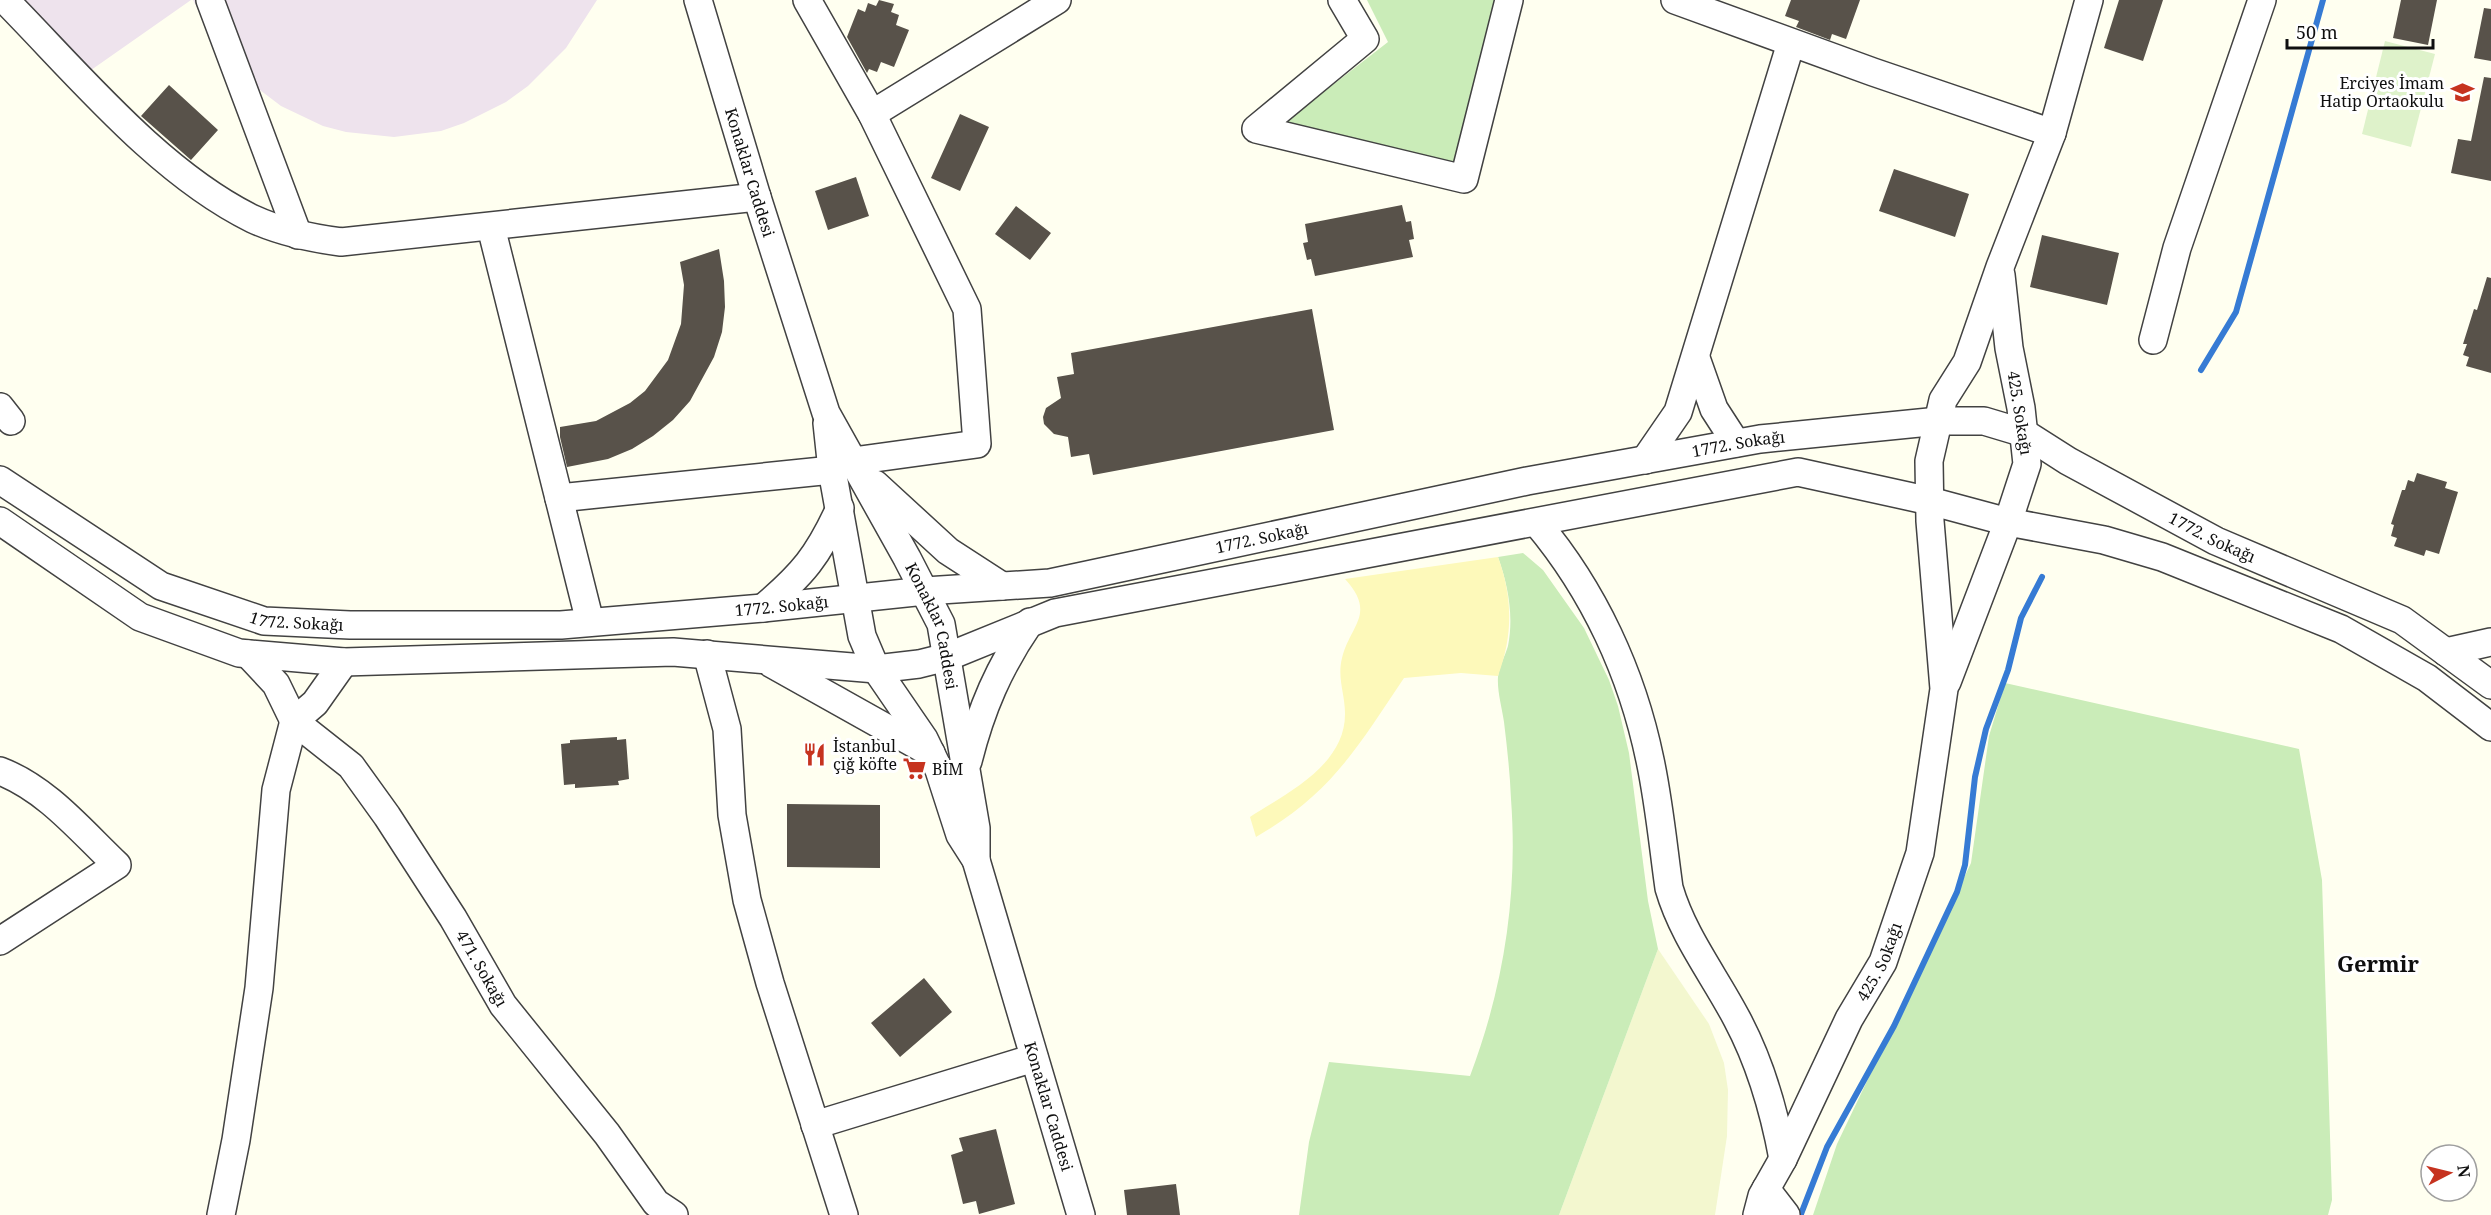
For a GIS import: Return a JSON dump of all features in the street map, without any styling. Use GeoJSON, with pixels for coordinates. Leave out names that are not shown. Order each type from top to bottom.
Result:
{"type":"FeatureCollection","features":[{"type":"Feature","properties":{"kind":"street"},"geometry":{"type":"LineString","coordinates":[[5,0],[145,143],[178,170],[233,208],[298,235],[340,242],[757,197]]}},
{"type":"Feature","properties":{"kind":"street"},"geometry":{"type":"LineString","coordinates":[[210,0],[298,235]]}},
{"type":"Feature","properties":{"kind":"street","name":"Konaklar Caddesi"},"geometry":{"type":"LineString","coordinates":[[698,0],[757,197],[826,413],[849,469],[925,591],[941,624],[976,828],[976,861]]}},
{"type":"Feature","properties":{"kind":"street"},"geometry":{"type":"LineString","coordinates":[[559,498],[849,469],[977,444],[967,309],[872,114],[807,0]]}},
{"type":"Feature","properties":{"kind":"street"},"geometry":{"type":"LineString","coordinates":[[872,114],[1057,0]]}},
{"type":"Feature","properties":{"kind":"street"},"geometry":{"type":"LineString","coordinates":[[1342,0],[1365,39],[1256,129],[1464,179],[1509,0]]}},
{"type":"Feature","properties":{"kind":"street"},"geometry":{"type":"LineString","coordinates":[[1675,0],[1791,43],[2052,133]]}},
{"type":"Feature","properties":{"kind":"street","name":"425. Sokağı"},"geometry":{"type":"LineString","coordinates":[[1757,1215],[1766,1189],[1783,1159],[1849,1019],[1883,962],[1920,853],[1944,689],[1929,461],[1944,400],[1967,362],[2000,267],[2052,133],[2089,0]]}},
{"type":"Feature","properties":{"kind":"street"},"geometry":{"type":"LineString","coordinates":[[2153,339],[2177,248],[2262,0]]}},
{"type":"Feature","properties":{"kind":"street"},"geometry":{"type":"LineString","coordinates":[[1646,460],[1678,412],[1791,43]]}},
{"type":"Feature","properties":{"kind":"street"},"geometry":{"type":"LineString","coordinates":[[491,227],[590,622]]}},
{"type":"Feature","properties":{"kind":"street","name":"425. Sokağı"},"geometry":{"type":"LineString","coordinates":[[1944,689],[2008,522],[2027,464],[2009,348],[2000,267]]}},
{"type":"Feature","properties":{"kind":"street"},"geometry":{"type":"LineString","coordinates":[[1696,358],[1714,409],[1736,443]]}},
{"type":"Feature","properties":{"kind":"street","name":"1772. Sokağı"},"geometry":{"type":"LineString","coordinates":[[0,480],[161,586],[264,621],[350,626],[550,625],[763,608],[925,591],[1050,583],[1527,481],[1736,443],[1939,421],[1984,421],[2024,433],[2067,461],[2216,541],[2402,620],[2491,685]]}},
{"type":"Feature","properties":{"kind":"street"},"geometry":{"type":"LineString","coordinates":[[849,469],[879,486],[948,551],[1002,586]]}},
{"type":"Feature","properties":{"kind":"street","name":"Konaklar Caddesi"},"geometry":{"type":"LineString","coordinates":[[849,469],[840,508],[862,636],[876,669],[916,725],[931,753],[960,835],[976,861],[1081,1215]]}},
{"type":"Feature","properties":{"kind":"street","name":"1772. Sokağı"},"geometry":{"type":"LineString","coordinates":[[0,521],[140,617],[239,653],[344,662],[673,652],[876,669],[919,664],[947,657],[1055,613],[1798,472],[1930,501],[2008,522],[2104,540],[2162,557],[2341,629],[2427,678],[2491,727]]}},
{"type":"Feature","properties":{"kind":"street"},"geometry":{"type":"LineString","coordinates":[[763,608],[796,580],[812,560],[827,536],[840,508]]}},
{"type":"Feature","properties":{"kind":"street"},"geometry":{"type":"LineString","coordinates":[[1537,522],[1562,552],[1590,598],[1621,662],[1634,696],[1650,762],[1669,888],[1674,904],[1690,939],[1749,1042],[1768,1093],[1783,1159]]}},
{"type":"Feature","properties":{"kind":"street"},"geometry":{"type":"LineString","coordinates":[[967,768],[982,714],[993,685],[1008,654],[1030,622]]}},
{"type":"Feature","properties":{"kind":"street"},"geometry":{"type":"LineString","coordinates":[[2446,652],[2491,642]]}},
{"type":"Feature","properties":{"kind":"street"},"geometry":{"type":"LineString","coordinates":[[248,654],[276,684],[294,721]]}},
{"type":"Feature","properties":{"kind":"street"},"geometry":{"type":"LineString","coordinates":[[707,654],[727,729],[732,815],[747,900],[764,963],[844,1215]]}},
{"type":"Feature","properties":{"kind":"street"},"geometry":{"type":"LineString","coordinates":[[763,659],[931,753]]}},
{"type":"Feature","properties":{"kind":"street"},"geometry":{"type":"LineString","coordinates":[[222,1215],[259,988],[276,790],[294,721],[315,703],[344,662]]}},
{"type":"Feature","properties":{"kind":"street","name":"471. Sokağı"},"geometry":{"type":"LineString","coordinates":[[294,721],[351,766],[387,816],[453,918],[503,1005],[607,1134],[656,1203],[674,1215]]}},
{"type":"Feature","properties":{"kind":"street"},"geometry":{"type":"LineString","coordinates":[[0,771],[27,783],[42,794],[117,865],[0,941]]}},
{"type":"Feature","properties":{"kind":"street"},"geometry":{"type":"LineString","coordinates":[[815,1125],[1034,1058]]}},
{"type":"Feature","properties":{"kind":"street"},"geometry":{"type":"LineString","coordinates":[[1766,1189],[1786,1215]]}},
{"type":"Feature","properties":{"kind":"shaded area"},"geometry":{"type":"Polygon","coordinates":[[[9,0],[191,0],[74,82],[9,0]]]}},
{"type":"Feature","properties":{"kind":"shaded area"},"geometry":{"type":"Polygon","coordinates":[[[193,0],[597,0],[566,48],[528,86],[506,102],[464,123],[441,131],[394,137],[346,132],[323,126],[281,106],[243,77],[214,41],[193,0]]]}},
{"type":"Feature","properties":{"kind":"green space"},"geometry":{"type":"Polygon","coordinates":[[[1367,0],[1502,0],[1466,166],[1285,122],[1388,42],[1367,0]]]}},
{"type":"Feature","properties":{"kind":"green space"},"geometry":{"type":"Polygon","coordinates":[[[2385,41],[2435,54],[2411,147],[2362,134],[2385,41]]]}},
{"type":"Feature","properties":{"kind":"green space"},"geometry":{"type":"Polygon","coordinates":[[[1523,553],[1543,570],[1584,628],[1609,680],[1618,706],[1629,753],[1648,901],[1658,949],[1559,1215],[1299,1215],[1309,1142],[1329,1062],[1470,1076],[1482,1042],[1500,974],[1506,940],[1512,870],[1510,780],[1498,682],[1510,635],[1510,612],[1505,578],[1498,557],[1523,553]]]}},
{"type":"Feature","properties":{"kind":"green space"},"geometry":{"type":"Polygon","coordinates":[[[2005,683],[2299,749],[2322,880],[2332,1200],[2328,1215],[1813,1215],[1837,1144],[1971,863],[1989,736],[2005,683]]]}},
{"type":"Feature","properties":{"kind":"green space"},"geometry":{"type":"Polygon","coordinates":[[[1658,949],[1709,1024],[1724,1063],[1728,1090],[1727,1136],[1715,1215],[1559,1215],[1658,949]]]}},
{"type":"Feature","properties":{"kind":"sand"},"geometry":{"type":"Polygon","coordinates":[[[1498,557],[1509,602],[1509,631],[1498,676],[1461,673],[1404,678],[1340,768],[1304,804],[1256,837],[1250,817],[1312,776],[1336,748],[1343,731],[1345,713],[1341,665],[1360,611],[1359,601],[1345,579],[1498,557]]]}},
{"type":"Feature","properties":{"kind":"building"},"geometry":{"type":"Polygon","coordinates":[[[879,0],[894,4],[891,12],[899,15],[896,25],[909,30],[894,67],[881,62],[877,72],[869,69],[867,73],[847,37],[858,9],[865,12],[868,3],[876,6],[879,0]]]}},
{"type":"Feature","properties":{"kind":"building"},"geometry":{"type":"Polygon","coordinates":[[[1791,0],[1860,0],[1846,39],[1832,34],[1830,40],[1796,27],[1799,21],[1785,16],[1791,0]]]}},
{"type":"Feature","properties":{"kind":"building"},"geometry":{"type":"Polygon","coordinates":[[[2119,0],[2163,0],[2143,61],[2104,48],[2119,0]]]}},
{"type":"Feature","properties":{"kind":"building"},"geometry":{"type":"Polygon","coordinates":[[[2401,0],[2437,0],[2428,45],[2393,38],[2401,0]]]}},
{"type":"Feature","properties":{"kind":"building"},"geometry":{"type":"Polygon","coordinates":[[[2484,8],[2491,9],[2491,61],[2474,58],[2484,8]]]}},
{"type":"Feature","properties":{"kind":"building"},"geometry":{"type":"Polygon","coordinates":[[[2484,77],[2491,78],[2491,181],[2451,173],[2458,139],[2471,141],[2484,77]]]}},
{"type":"Feature","properties":{"kind":"building"},"geometry":{"type":"Polygon","coordinates":[[[169,85],[218,130],[191,160],[141,116],[169,85]]]}},
{"type":"Feature","properties":{"kind":"building"},"geometry":{"type":"Polygon","coordinates":[[[960,114],[989,127],[960,191],[931,178],[960,114]]]}},
{"type":"Feature","properties":{"kind":"building"},"geometry":{"type":"Polygon","coordinates":[[[1894,169],[1969,194],[1955,237],[1879,211],[1894,169]]]}},
{"type":"Feature","properties":{"kind":"building"},"geometry":{"type":"Polygon","coordinates":[[[856,177],[869,216],[828,230],[815,191],[856,177]]]}},
{"type":"Feature","properties":{"kind":"building"},"geometry":{"type":"Polygon","coordinates":[[[1402,205],[1406,222],[1411,221],[1414,239],[1409,240],[1413,257],[1315,276],[1311,259],[1307,260],[1303,243],[1308,242],[1305,224],[1402,205]]]}},
{"type":"Feature","properties":{"kind":"building"},"geometry":{"type":"Polygon","coordinates":[[[1016,206],[1051,233],[1030,260],[995,234],[1016,206]]]}},
{"type":"Feature","properties":{"kind":"building"},"geometry":{"type":"Polygon","coordinates":[[[2042,235],[2119,253],[2107,305],[2030,287],[2042,235]]]}},
{"type":"Feature","properties":{"kind":"building"},"geometry":{"type":"Polygon","coordinates":[[[719,249],[725,307],[722,332],[714,357],[690,401],[673,420],[632,449],[608,459],[567,467],[560,427],[596,421],[630,403],[645,391],[668,360],[681,324],[684,285],[680,262],[719,249]]]}},
{"type":"Feature","properties":{"kind":"building"},"geometry":{"type":"Polygon","coordinates":[[[2487,277],[2491,278],[2491,373],[2466,366],[2469,357],[2463,355],[2467,344],[2463,344],[2487,277]]]}},
{"type":"Feature","properties":{"kind":"building"},"geometry":{"type":"Polygon","coordinates":[[[1312,309],[1334,430],[1093,475],[1089,454],[1071,457],[1068,437],[1054,434],[1044,424],[1043,417],[1046,408],[1061,398],[1057,377],[1074,374],[1071,353],[1312,309]]]}},
{"type":"Feature","properties":{"kind":"building"},"geometry":{"type":"Polygon","coordinates":[[[2417,473],[2447,482],[2445,488],[2458,492],[2439,554],[2426,550],[2424,556],[2394,546],[2397,538],[2391,536],[2394,525],[2391,524],[2402,490],[2405,490],[2408,480],[2414,482],[2417,473]]]}},
{"type":"Feature","properties":{"kind":"building"},"geometry":{"type":"Polygon","coordinates":[[[617,737],[617,740],[626,739],[629,779],[618,781],[619,785],[575,788],[575,784],[564,785],[561,744],[570,743],[570,740],[617,737]]]}},
{"type":"Feature","properties":{"kind":"building"},"geometry":{"type":"Polygon","coordinates":[[[787,804],[880,805],[880,868],[787,867],[787,804]]]}},
{"type":"Feature","properties":{"kind":"building"},"geometry":{"type":"Polygon","coordinates":[[[924,978],[952,1012],[900,1057],[871,1023],[924,978]]]}},
{"type":"Feature","properties":{"kind":"building"},"geometry":{"type":"Polygon","coordinates":[[[996,1129],[1015,1204],[979,1214],[976,1201],[963,1204],[951,1155],[963,1151],[959,1138],[996,1129]]]}},
{"type":"Feature","properties":{"kind":"building"},"geometry":{"type":"Polygon","coordinates":[[[1176,1184],[1180,1215],[1127,1215],[1124,1190],[1176,1184]]]}},
{"type":"Feature","properties":{"kind":"waterway"},"geometry":{"type":"LineString","coordinates":[[2201,370],[2236,312],[2323,0]]}},
{"type":"Feature","properties":{"kind":"waterway"},"geometry":{"type":"LineString","coordinates":[[1801,1214],[1827,1147],[1894,1026],[1957,892],[1965,865],[1975,777],[1986,729],[2008,670],[2021,618],[2042,577]]}},
{"type":"Feature","properties":{"kind":"place","name":"Erciyes İmam Hatip Ortaokulu"},"geometry":{"type":"Point","coordinates":[2462,92]}},
{"type":"Feature","properties":{"kind":"place","name":"İstanbul çiğ köfte"},"geometry":{"type":"Point","coordinates":[815,755]}},
{"type":"Feature","properties":{"kind":"place","name":"BİM"},"geometry":{"type":"Point","coordinates":[914,769]}},
{"type":"Feature","properties":{"kind":"district","name":"Germir"},"geometry":{"type":"Point","coordinates":[2378,964]}}]}
